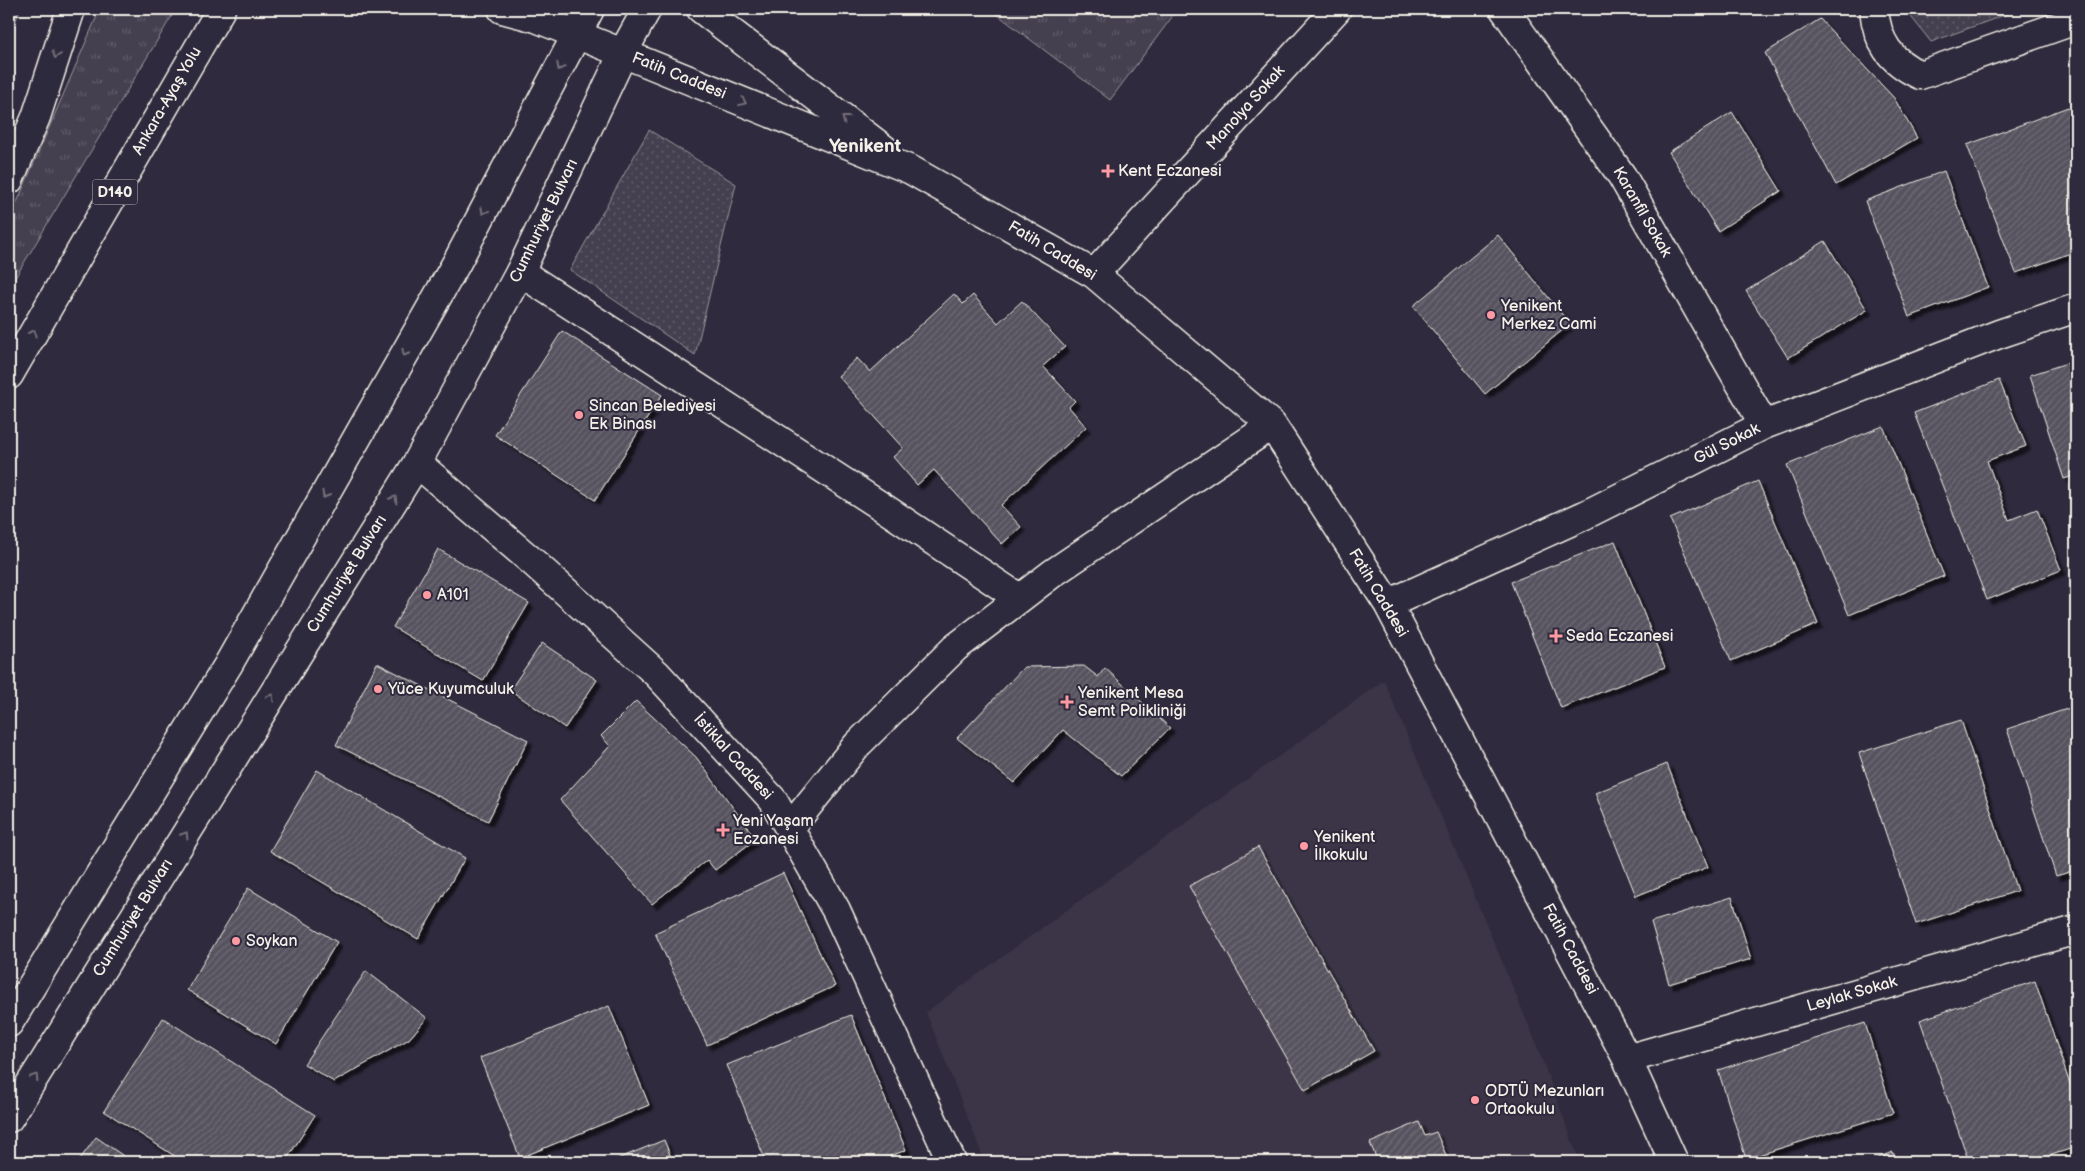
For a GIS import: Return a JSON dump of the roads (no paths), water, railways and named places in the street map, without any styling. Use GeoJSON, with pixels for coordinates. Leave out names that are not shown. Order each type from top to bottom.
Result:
{"type":"FeatureCollection","features":[{"type":"Feature","properties":{"kind":"main road"},"geometry":{"type":"LineString","coordinates":[[9,180],[36,117],[71,9]]}},
{"type":"Feature","properties":{"kind":"main road","name":"Ankara-Ayaş Yolu"},"geometry":{"type":"LineString","coordinates":[[9,375],[221,9]]}},
{"type":"Feature","properties":{"kind":"main road","name":"Fatih Caddesi"},"geometry":{"type":"LineString","coordinates":[[502,9],[536,18],[911,170],[1094,274],[1272,425],[1388,604],[1627,1059],[1674,1162]]}},
{"type":"Feature","properties":{"kind":"main road"},"geometry":{"type":"LineString","coordinates":[[9,1023],[228,664],[457,262],[590,9]]}},
{"type":"Feature","properties":{"kind":"main road","name":"Cumhuriyet Bulvarı"},"geometry":{"type":"LineString","coordinates":[[9,1118],[417,463],[520,272],[646,9]]}},
{"type":"Feature","properties":{"kind":"main road","name":"Fatih Caddesi"},"geometry":{"type":"LineString","coordinates":[[702,9],[911,170]]}},
{"type":"Feature","properties":{"kind":"main road","name":"Manolya Sokak"},"geometry":{"type":"LineString","coordinates":[[1094,274],[1337,9]]}},
{"type":"Feature","properties":{"kind":"main road","name":"Karanfil Sokak"},"geometry":{"type":"LineString","coordinates":[[1504,9],[1622,176],[1764,425]]}},
{"type":"Feature","properties":{"kind":"main road"},"geometry":{"type":"LineString","coordinates":[[1874,9],[1876,28],[1883,43],[1899,62],[1920,75],[2076,20]]}},
{"type":"Feature","properties":{"kind":"main road"},"geometry":{"type":"LineString","coordinates":[[520,272],[1019,598]]}},
{"type":"Feature","properties":{"kind":"main road","name":"Gül Sokak"},"geometry":{"type":"LineString","coordinates":[[1388,604],[1585,515],[1764,425],[1999,334],[2076,308]]}},
{"type":"Feature","properties":{"kind":"main road"},"geometry":{"type":"LineString","coordinates":[[790,829],[857,745],[955,648],[1052,573],[1272,425]]}},
{"type":"Feature","properties":{"kind":"main road","name":"İstiklal Caddesi"},"geometry":{"type":"LineString","coordinates":[[417,463],[534,563],[656,674],[773,800],[836,910],[952,1162]]}},
{"type":"Feature","properties":{"kind":"main road","name":"Leylak Sokak"},"geometry":{"type":"LineString","coordinates":[[1627,1059],[2076,930]]}},
{"type":"Feature","properties":{"kind":"place","name":"Kent Eczanesi"},"geometry":{"type":"Point","coordinates":[1108,171]}},
{"type":"Feature","properties":{"kind":"place","name":"Yenikent Merkez Cami"},"geometry":{"type":"Point","coordinates":[1491,315]}},
{"type":"Feature","properties":{"kind":"place","name":"Sincan Belediyesi Ek Binası"},"geometry":{"type":"Point","coordinates":[579,415]}},
{"type":"Feature","properties":{"kind":"place","name":"A101"},"geometry":{"type":"Point","coordinates":[427,595]}},
{"type":"Feature","properties":{"kind":"place","name":"Seda Eczanesi"},"geometry":{"type":"Point","coordinates":[1556,636]}},
{"type":"Feature","properties":{"kind":"place","name":"Yüce Kuyumculuk"},"geometry":{"type":"Point","coordinates":[378,689]}},
{"type":"Feature","properties":{"kind":"place","name":"Yenikent Mesa Semt Polikliniği"},"geometry":{"type":"Point","coordinates":[1067,702]}},
{"type":"Feature","properties":{"kind":"place","name":"Yeni Yaşam Eczanesi"},"geometry":{"type":"Point","coordinates":[723,830]}},
{"type":"Feature","properties":{"kind":"place","name":"Yenikent İlkokulu"},"geometry":{"type":"Point","coordinates":[1304,846]}},
{"type":"Feature","properties":{"kind":"place","name":"Soykan"},"geometry":{"type":"Point","coordinates":[236,941]}},
{"type":"Feature","properties":{"kind":"place","name":"ODTÜ Mezunları Ortaokulu"},"geometry":{"type":"Point","coordinates":[1475,1100]}},
{"type":"Feature","properties":{"kind":"district","name":"Yenikent"},"geometry":{"type":"Point","coordinates":[865,146]}}]}
